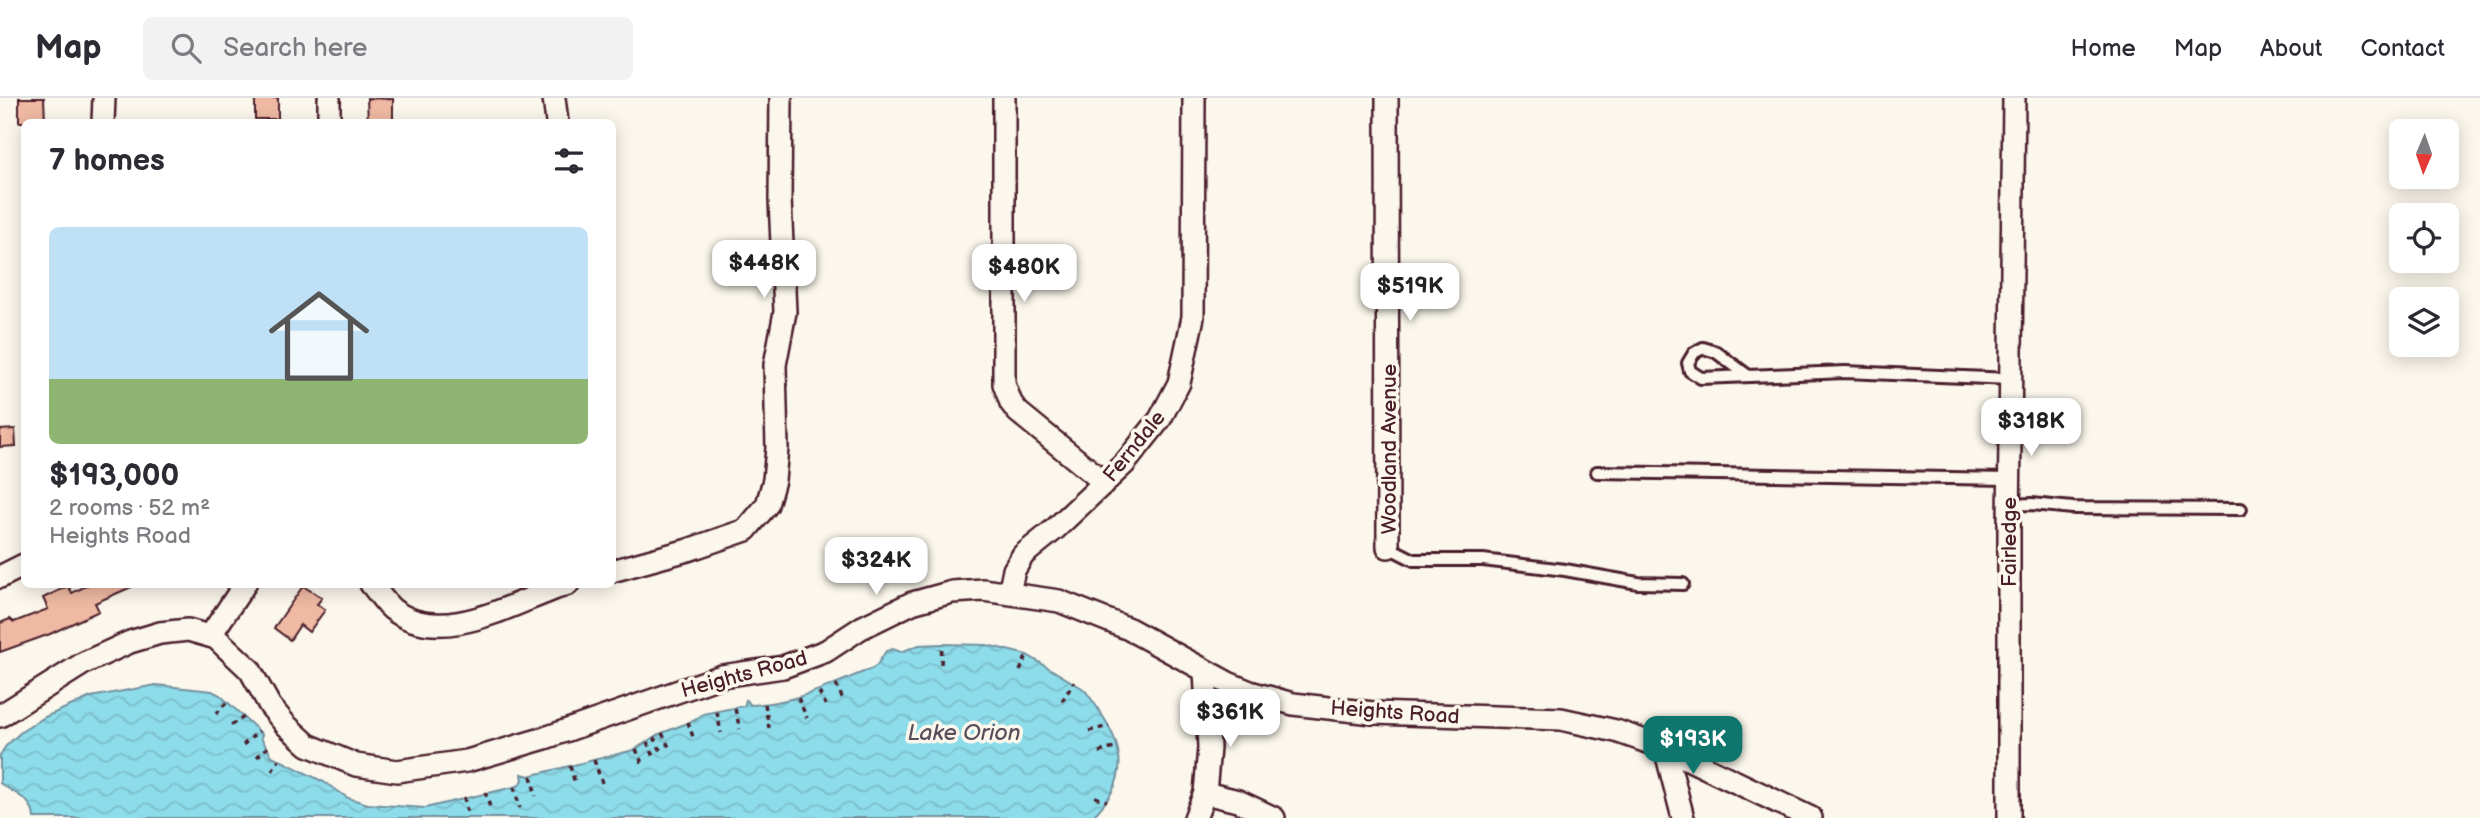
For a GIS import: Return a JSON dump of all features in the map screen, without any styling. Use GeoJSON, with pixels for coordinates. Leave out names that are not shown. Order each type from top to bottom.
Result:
{"type":"FeatureCollection","features":[{"type":"Feature","properties":{"kind":"street"},"geometry":{"type":"LineString","coordinates":[[103,119],[104,98]]}},
{"type":"Feature","properties":{"kind":"street"},"geometry":{"type":"LineString","coordinates":[[329,98],[329,119]]}},
{"type":"Feature","properties":{"kind":"street"},"geometry":{"type":"LineString","coordinates":[[554,98],[557,119]]}},
{"type":"Feature","properties":{"kind":"street"},"geometry":{"type":"LineString","coordinates":[[616,570],[688,550],[746,530],[767,505],[774,481],[777,448],[775,365],[785,313],[780,199],[781,98]]}},
{"type":"Feature","properties":{"kind":"street"},"geometry":{"type":"LineString","coordinates":[[1004,98],[1004,384],[1011,403],[1018,412],[1105,483]]}},
{"type":"Feature","properties":{"kind":"street","name":"Ferndale"},"geometry":{"type":"LineString","coordinates":[[1009,593],[1014,570],[1023,555],[1055,529],[1125,463],[1160,419],[1179,383],[1193,317],[1194,98]]}},
{"type":"Feature","properties":{"kind":"street","name":"Woodland Avenue"},"geometry":{"type":"LineString","coordinates":[[1387,98],[1388,547]]}},
{"type":"Feature","properties":{"kind":"street","name":"Fairledge"},"geometry":{"type":"LineString","coordinates":[[2009,818],[2009,479],[2014,98]]}},
{"type":"Feature","properties":{"kind":"street"},"geometry":{"type":"LineString","coordinates":[[0,577],[21,566]]}},
{"type":"Feature","properties":{"kind":"street"},"geometry":{"type":"LineString","coordinates":[[0,716],[83,663],[130,642],[160,633],[188,630],[211,636],[242,588]]}},
{"type":"Feature","properties":{"kind":"street"},"geometry":{"type":"LineString","coordinates":[[375,588],[393,609],[410,618],[443,625],[469,622],[550,588]]}},
{"type":"Feature","properties":{"kind":"street","name":"Heights Road"},"geometry":{"type":"LineString","coordinates":[[211,636],[250,670],[270,706],[308,745],[356,765],[397,771],[467,761],[545,738],[722,676],[783,667],[827,651],[861,628],[912,603],[952,592],[983,590],[1059,601],[1129,629],[1205,671],[1250,692],[1293,704],[1373,713],[1562,719],[1616,731],[1665,748],[1811,818]]}},
{"type":"Feature","properties":{"kind":"street"},"geometry":{"type":"LineString","coordinates":[[1195,818],[1205,793],[1209,748],[1205,671]]}},
{"type":"Feature","properties":{"kind":"street"},"geometry":{"type":"LineString","coordinates":[[1665,748],[1683,818]]}},
{"type":"Feature","properties":{"kind":"street"},"geometry":{"type":"LineString","coordinates":[[1205,793],[1238,801],[1274,818]]}},
{"type":"Feature","properties":{"kind":"lane"},"geometry":{"type":"LineString","coordinates":[[1747,375],[1716,352],[1703,348],[1694,353],[1688,363],[1690,371],[1701,377],[1845,372],[2011,379]]}},
{"type":"Feature","properties":{"kind":"lane"},"geometry":{"type":"LineString","coordinates":[[1597,472],[2009,479]]}},
{"type":"Feature","properties":{"kind":"lane"},"geometry":{"type":"LineString","coordinates":[[2009,505],[2241,509]]}},
{"type":"Feature","properties":{"kind":"lane"},"geometry":{"type":"LineString","coordinates":[[1388,547],[1414,560],[1483,560],[1565,570],[1638,583],[1683,584]]}},
{"type":"Feature","properties":{"kind":"path"},"geometry":{"type":"LineString","coordinates":[[941,664],[942,644]]}},
{"type":"Feature","properties":{"kind":"path"},"geometry":{"type":"LineString","coordinates":[[1020,671],[1027,655]]}},
{"type":"Feature","properties":{"kind":"path"},"geometry":{"type":"LineString","coordinates":[[1062,701],[1074,682]]}},
{"type":"Feature","properties":{"kind":"path"},"geometry":{"type":"LineString","coordinates":[[836,684],[844,702]]}},
{"type":"Feature","properties":{"kind":"path"},"geometry":{"type":"LineString","coordinates":[[819,691],[828,709]]}},
{"type":"Feature","properties":{"kind":"path"},"geometry":{"type":"LineString","coordinates":[[798,698],[807,718]]}},
{"type":"Feature","properties":{"kind":"path"},"geometry":{"type":"LineString","coordinates":[[216,714],[228,701]]}},
{"type":"Feature","properties":{"kind":"path"},"geometry":{"type":"LineString","coordinates":[[765,704],[769,728]]}},
{"type":"Feature","properties":{"kind":"path"},"geometry":{"type":"LineString","coordinates":[[735,709],[740,729]]}},
{"type":"Feature","properties":{"kind":"path"},"geometry":{"type":"LineString","coordinates":[[717,712],[721,733]]}},
{"type":"Feature","properties":{"kind":"path"},"geometry":{"type":"LineString","coordinates":[[231,725],[244,717]]}},
{"type":"Feature","properties":{"kind":"path"},"geometry":{"type":"LineString","coordinates":[[688,722],[693,737]]}},
{"type":"Feature","properties":{"kind":"path"},"geometry":{"type":"LineString","coordinates":[[1089,731],[1109,726]]}},
{"type":"Feature","properties":{"kind":"path"},"geometry":{"type":"LineString","coordinates":[[243,745],[258,731]]}},
{"type":"Feature","properties":{"kind":"path"},"geometry":{"type":"LineString","coordinates":[[662,733],[670,749]]}},
{"type":"Feature","properties":{"kind":"path"},"geometry":{"type":"LineString","coordinates":[[654,737],[662,753]]}},
{"type":"Feature","properties":{"kind":"path"},"geometry":{"type":"LineString","coordinates":[[647,742],[654,757]]}},
{"type":"Feature","properties":{"kind":"path"},"geometry":{"type":"LineString","coordinates":[[257,757],[268,747]]}},
{"type":"Feature","properties":{"kind":"path"},"geometry":{"type":"LineString","coordinates":[[1099,752],[1118,747]]}},
{"type":"Feature","properties":{"kind":"path"},"geometry":{"type":"LineString","coordinates":[[636,749],[642,763]]}},
{"type":"Feature","properties":{"kind":"path"},"geometry":{"type":"LineString","coordinates":[[272,771],[279,760]]}},
{"type":"Feature","properties":{"kind":"path"},"geometry":{"type":"LineString","coordinates":[[594,760],[602,783]]}},
{"type":"Feature","properties":{"kind":"path"},"geometry":{"type":"LineString","coordinates":[[570,766],[575,783]]}},
{"type":"Feature","properties":{"kind":"path"},"geometry":{"type":"LineString","coordinates":[[531,776],[536,796]]}},
{"type":"Feature","properties":{"kind":"path"},"geometry":{"type":"LineString","coordinates":[[514,787],[520,808]]}},
{"type":"Feature","properties":{"kind":"path"},"geometry":{"type":"LineString","coordinates":[[485,792],[491,810]]}},
{"type":"Feature","properties":{"kind":"path"},"geometry":{"type":"LineString","coordinates":[[464,797],[468,818]]}},
{"type":"Feature","properties":{"kind":"path"},"geometry":{"type":"LineString","coordinates":[[1095,797],[1107,801]]}},
{"type":"Feature","properties":{"kind":"water","name":"Lake Orion"},"geometry":{"type":"Polygon","coordinates":[[[919,645],[987,645],[1027,655],[1087,693],[1108,725],[1119,756],[1115,786],[1106,802],[1091,818],[34,818],[26,801],[0,783],[0,755],[21,732],[45,717],[91,697],[156,685],[212,691],[220,695],[262,734],[261,738],[272,756],[324,782],[348,798],[368,804],[425,808],[518,786],[523,780],[522,774],[529,776],[634,750],[657,735],[695,720],[703,714],[744,706],[746,700],[751,705],[768,703],[813,692],[871,669],[886,651],[893,649],[901,652],[919,645]]]}},
{"type":"Feature","properties":{"kind":"building"},"geometry":{"type":"Polygon","coordinates":[[[19,98],[44,98],[45,119],[21,119],[19,122],[19,98]]]}},
{"type":"Feature","properties":{"kind":"building"},"geometry":{"type":"Polygon","coordinates":[[[255,98],[278,98],[278,119],[255,119],[255,98]]]}},
{"type":"Feature","properties":{"kind":"building"},"geometry":{"type":"Polygon","coordinates":[[[367,98],[393,99],[393,119],[368,119],[367,98]]]}},
{"type":"Feature","properties":{"kind":"building"},"geometry":{"type":"Polygon","coordinates":[[[15,429],[16,446],[0,447],[0,430],[15,429]]]}},
{"type":"Feature","properties":{"kind":"building"},"geometry":{"type":"Polygon","coordinates":[[[64,588],[69,588],[72,593],[82,588],[129,588],[95,603],[99,611],[50,634],[0,652],[0,623],[10,619],[14,622],[48,609],[43,598],[64,588]]]}},
{"type":"Feature","properties":{"kind":"building"},"geometry":{"type":"Polygon","coordinates":[[[302,588],[322,598],[317,604],[325,610],[309,632],[300,625],[290,640],[274,628],[302,588]]]}}]}
